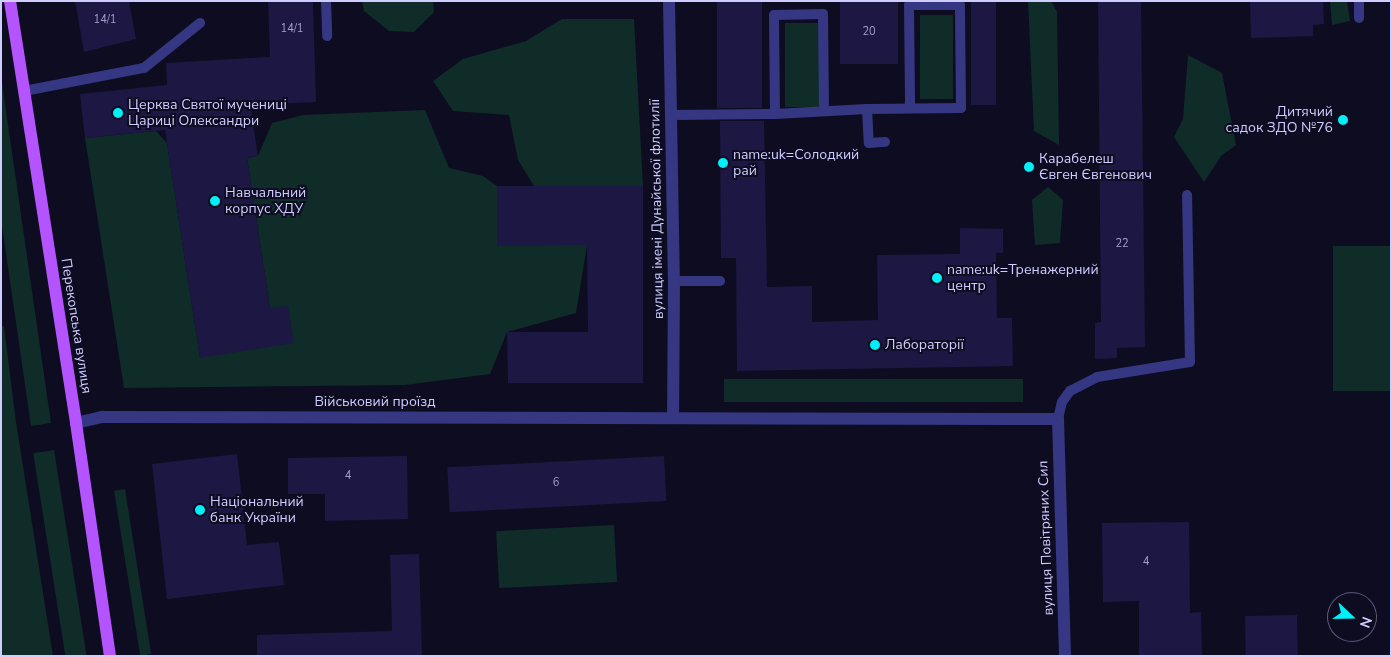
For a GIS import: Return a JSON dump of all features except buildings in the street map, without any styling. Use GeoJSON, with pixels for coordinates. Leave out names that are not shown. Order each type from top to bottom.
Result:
{"type":"FeatureCollection","features":[{"type":"Feature","properties":{"kind":"main road","name":"Перекопська вулиця"},"geometry":{"type":"LineString","coordinates":[[10,1],[76,423],[110,656]]}},
{"type":"Feature","properties":{"kind":"street","name":"вулиця імені Дунайської флотилії"},"geometry":{"type":"LineString","coordinates":[[669,1],[674,281],[674,417]]}},
{"type":"Feature","properties":{"kind":"street","name":"Військовий проїзд"},"geometry":{"type":"LineString","coordinates":[[76,423],[103,417],[1058,419]]}},
{"type":"Feature","properties":{"kind":"street","name":"вулиця Повітряних Сил"},"geometry":{"type":"LineString","coordinates":[[1058,419],[1065,656]]}},
{"type":"Feature","properties":{"kind":"lane"},"geometry":{"type":"LineString","coordinates":[[326,1],[327,36]]}},
{"type":"Feature","properties":{"kind":"lane"},"geometry":{"type":"LineString","coordinates":[[1359,1],[1359,18]]}},
{"type":"Feature","properties":{"kind":"lane"},"geometry":{"type":"LineString","coordinates":[[672,115],[961,108],[960,4],[909,5],[910,108]]}},
{"type":"Feature","properties":{"kind":"lane"},"geometry":{"type":"LineString","coordinates":[[775,114],[774,15],[823,14],[824,111]]}},
{"type":"Feature","properties":{"kind":"lane"},"geometry":{"type":"LineString","coordinates":[[24,92],[144,68],[200,23]]}},
{"type":"Feature","properties":{"kind":"lane"},"geometry":{"type":"LineString","coordinates":[[867,109],[869,143],[885,142]]}},
{"type":"Feature","properties":{"kind":"lane"},"geometry":{"type":"LineString","coordinates":[[1058,419],[1062,402],[1070,392],[1097,377],[1190,362],[1187,194]]}},
{"type":"Feature","properties":{"kind":"lane"},"geometry":{"type":"LineString","coordinates":[[674,281],[720,281]]}},
{"type":"Feature","properties":{"kind":"green space"},"geometry":{"type":"Polygon","coordinates":[[[362,1],[433,1],[434,12],[414,32],[389,31],[364,11],[362,1]]]}},
{"type":"Feature","properties":{"kind":"green space"},"geometry":{"type":"Polygon","coordinates":[[[1028,1],[1051,1],[1057,12],[1059,145],[1034,131],[1028,1]]]}},
{"type":"Feature","properties":{"kind":"green space"},"geometry":{"type":"Polygon","coordinates":[[[1330,1],[1347,1],[1350,21],[1332,25],[1330,1]]]}},
{"type":"Feature","properties":{"kind":"green space"},"geometry":{"type":"Polygon","coordinates":[[[920,15],[953,15],[953,99],[920,99],[920,15]]]}},
{"type":"Feature","properties":{"kind":"green space"},"geometry":{"type":"Polygon","coordinates":[[[562,19],[634,19],[643,186],[534,186],[518,160],[509,115],[453,111],[433,81],[463,59],[526,41],[562,19]]]}},
{"type":"Feature","properties":{"kind":"green space"},"geometry":{"type":"Polygon","coordinates":[[[785,23],[819,23],[819,107],[785,107],[785,23]]]}},
{"type":"Feature","properties":{"kind":"green space"},"geometry":{"type":"Polygon","coordinates":[[[1188,55],[1222,73],[1236,145],[1221,156],[1204,182],[1174,137],[1183,119],[1188,55]]]}},
{"type":"Feature","properties":{"kind":"green space"},"geometry":{"type":"Polygon","coordinates":[[[1,76],[51,423],[31,426],[1,219],[1,76]]]}},
{"type":"Feature","properties":{"kind":"green space"},"geometry":{"type":"Polygon","coordinates":[[[425,110],[449,168],[483,176],[497,186],[497,245],[587,245],[576,313],[507,332],[490,374],[405,385],[124,388],[85,138],[156,131],[167,143],[200,358],[270,308],[247,158],[258,156],[272,123],[303,115],[425,110]]]}},
{"type":"Feature","properties":{"kind":"green space"},"geometry":{"type":"Polygon","coordinates":[[[1048,187],[1063,200],[1060,243],[1035,245],[1032,200],[1048,187]]]}},
{"type":"Feature","properties":{"kind":"green space"},"geometry":{"type":"Polygon","coordinates":[[[1333,246],[1391,246],[1391,391],[1333,391],[1333,246]]]}},
{"type":"Feature","properties":{"kind":"green space"},"geometry":{"type":"Polygon","coordinates":[[[1,326],[4,326],[16,422],[53,656],[1,656],[1,326]]]}},
{"type":"Feature","properties":{"kind":"green space"},"geometry":{"type":"Polygon","coordinates":[[[724,379],[1023,379],[1023,402],[724,402],[724,379]]]}},
{"type":"Feature","properties":{"kind":"green space"},"geometry":{"type":"Polygon","coordinates":[[[54,450],[87,656],[65,656],[33,453],[54,450]]]}},
{"type":"Feature","properties":{"kind":"green space"},"geometry":{"type":"Polygon","coordinates":[[[125,489],[151,654],[140,656],[114,491],[125,489]]]}},
{"type":"Feature","properties":{"kind":"green space"},"geometry":{"type":"Polygon","coordinates":[[[614,525],[617,582],[499,588],[496,531],[614,525]]]}},
{"type":"Feature","properties":{"kind":"place","name":"Церква Святої мучениці Цариці Олександри"},"geometry":{"type":"Point","coordinates":[118,113]}},
{"type":"Feature","properties":{"kind":"place","name":"Дитячий садок ЗДО №76"},"geometry":{"type":"Point","coordinates":[1343,120]}},
{"type":"Feature","properties":{"kind":"place","name":"name:uk=Солодкий рай"},"geometry":{"type":"Point","coordinates":[723,163]}},
{"type":"Feature","properties":{"kind":"place","name":"Карабелеш Євген Євгенович"},"geometry":{"type":"Point","coordinates":[1029,167]}},
{"type":"Feature","properties":{"kind":"place","name":"Навчальний корпус ХДУ"},"geometry":{"type":"Point","coordinates":[215,201]}},
{"type":"Feature","properties":{"kind":"place","name":"name:uk=Тренажерний центр"},"geometry":{"type":"Point","coordinates":[937,278]}},
{"type":"Feature","properties":{"kind":"place","name":"Лабораторії"},"geometry":{"type":"Point","coordinates":[875,345]}},
{"type":"Feature","properties":{"kind":"place","name":"Національний банк України"},"geometry":{"type":"Point","coordinates":[200,510]}}]}
